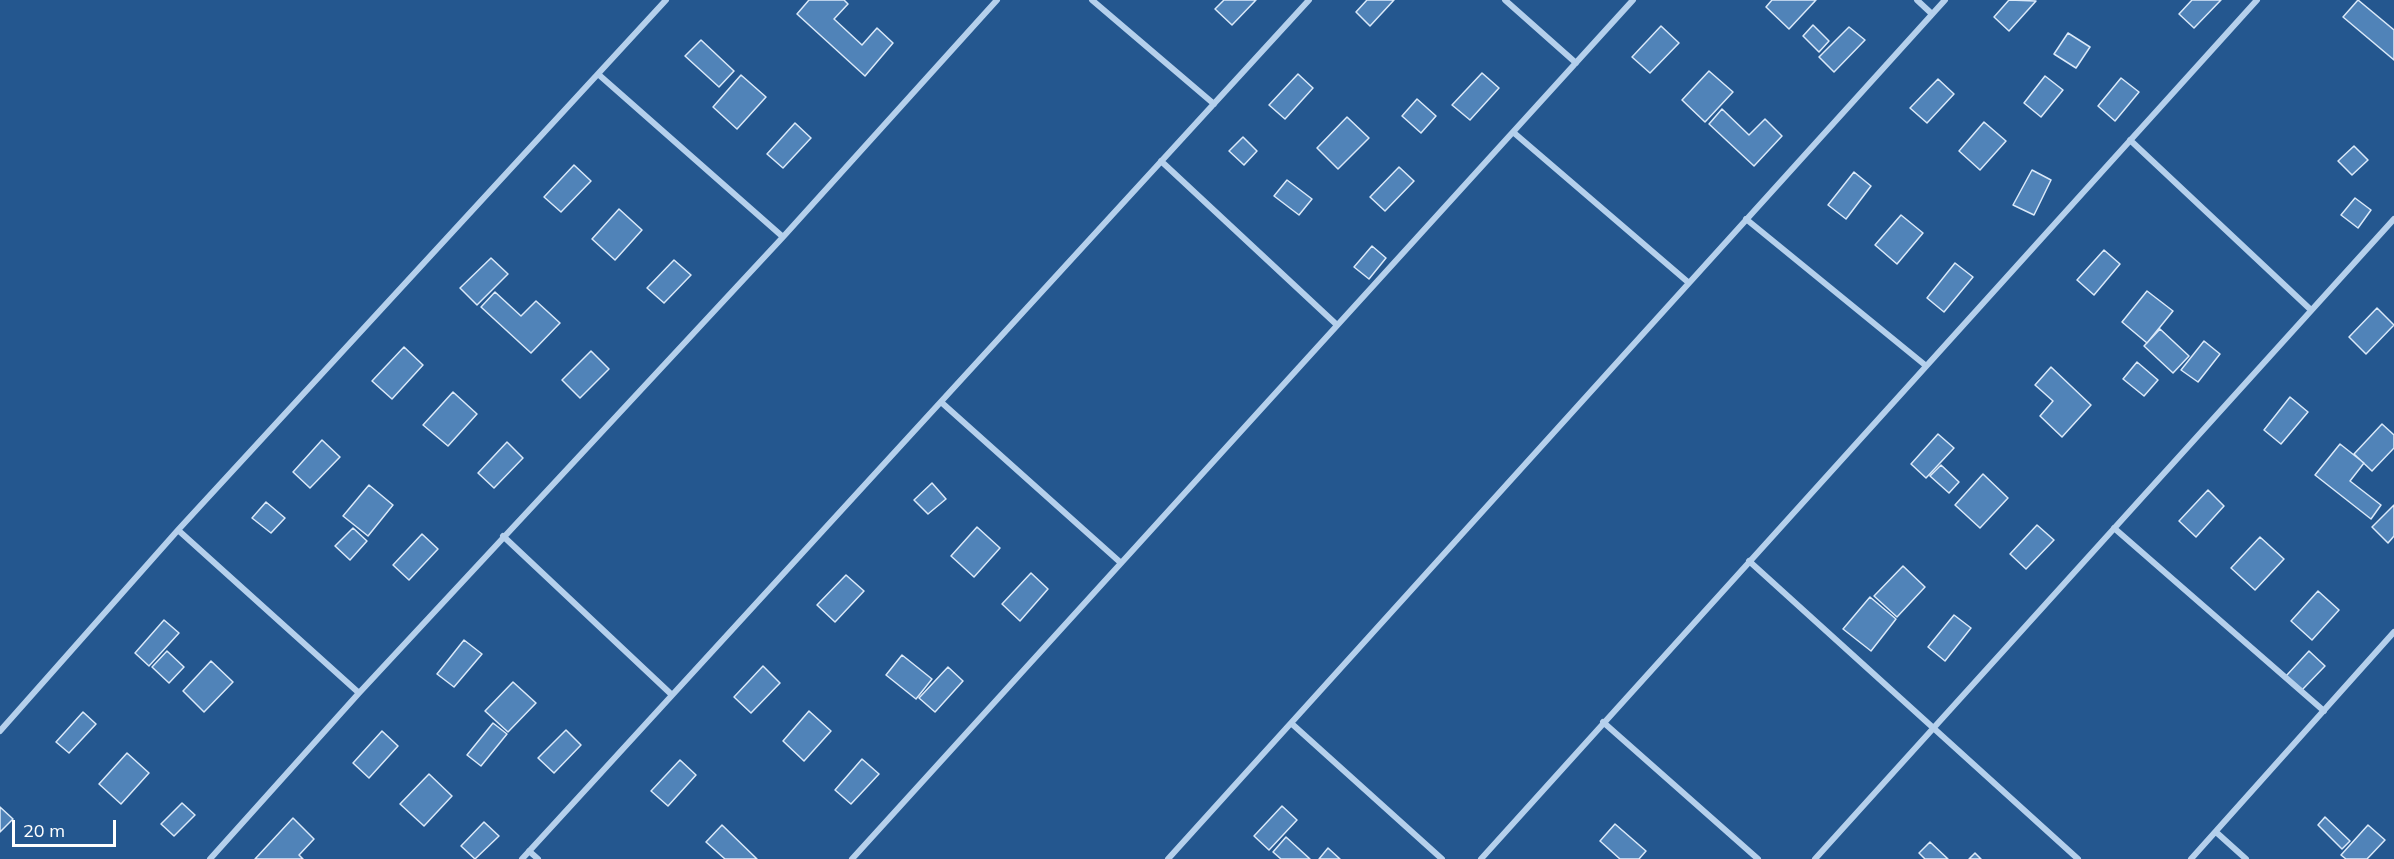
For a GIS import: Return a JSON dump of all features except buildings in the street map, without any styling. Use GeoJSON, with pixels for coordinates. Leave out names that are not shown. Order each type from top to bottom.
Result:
{"type":"FeatureCollection","features":[{"type":"Feature","properties":{"kind":"street"},"geometry":{"type":"LineString","coordinates":[[0,731],[178,530],[666,0]]}},
{"type":"Feature","properties":{"kind":"street"},"geometry":{"type":"LineString","coordinates":[[210,859],[503,536],[783,237],[997,0]]}},
{"type":"Feature","properties":{"kind":"street"},"geometry":{"type":"LineString","coordinates":[[1092,0],[1214,104]]}},
{"type":"Feature","properties":{"kind":"street"},"geometry":{"type":"LineString","coordinates":[[522,859],[1309,0]]}},
{"type":"Feature","properties":{"kind":"street"},"geometry":{"type":"LineString","coordinates":[[1505,0],[1576,63]]}},
{"type":"Feature","properties":{"kind":"street"},"geometry":{"type":"LineString","coordinates":[[852,859],[1633,0]]}},
{"type":"Feature","properties":{"kind":"street"},"geometry":{"type":"LineString","coordinates":[[1917,0],[1932,14]]}},
{"type":"Feature","properties":{"kind":"street"},"geometry":{"type":"LineString","coordinates":[[1168,859],[1945,0]]}},
{"type":"Feature","properties":{"kind":"street"},"geometry":{"type":"LineString","coordinates":[[1481,859],[2257,0]]}},
{"type":"Feature","properties":{"kind":"street"},"geometry":{"type":"LineString","coordinates":[[598,74],[783,237]]}},
{"type":"Feature","properties":{"kind":"street"},"geometry":{"type":"LineString","coordinates":[[1513,132],[1689,283]]}},
{"type":"Feature","properties":{"kind":"street"},"geometry":{"type":"LineString","coordinates":[[2130,140],[2311,310]]}},
{"type":"Feature","properties":{"kind":"street"},"geometry":{"type":"LineString","coordinates":[[1161,161],[1337,325]]}},
{"type":"Feature","properties":{"kind":"street"},"geometry":{"type":"LineString","coordinates":[[1746,219],[1925,365]]}},
{"type":"Feature","properties":{"kind":"street"},"geometry":{"type":"LineString","coordinates":[[1815,859],[2394,219]]}},
{"type":"Feature","properties":{"kind":"street"},"geometry":{"type":"LineString","coordinates":[[941,402],[1121,563]]}},
{"type":"Feature","properties":{"kind":"street"},"geometry":{"type":"LineString","coordinates":[[2114,528],[2324,711]]}},
{"type":"Feature","properties":{"kind":"street"},"geometry":{"type":"LineString","coordinates":[[178,530],[359,693]]}},
{"type":"Feature","properties":{"kind":"street"},"geometry":{"type":"LineString","coordinates":[[503,536],[672,695]]}},
{"type":"Feature","properties":{"kind":"street"},"geometry":{"type":"LineString","coordinates":[[1749,561],[2078,859]]}},
{"type":"Feature","properties":{"kind":"street"},"geometry":{"type":"LineString","coordinates":[[2191,859],[2394,632]]}},
{"type":"Feature","properties":{"kind":"street"},"geometry":{"type":"LineString","coordinates":[[1603,722],[1758,859]]}},
{"type":"Feature","properties":{"kind":"street"},"geometry":{"type":"LineString","coordinates":[[1291,723],[1442,859]]}},
{"type":"Feature","properties":{"kind":"street"},"geometry":{"type":"LineString","coordinates":[[2216,832],[2246,859]]}},
{"type":"Feature","properties":{"kind":"street"},"geometry":{"type":"LineString","coordinates":[[529,851],[538,859]]}}]}
